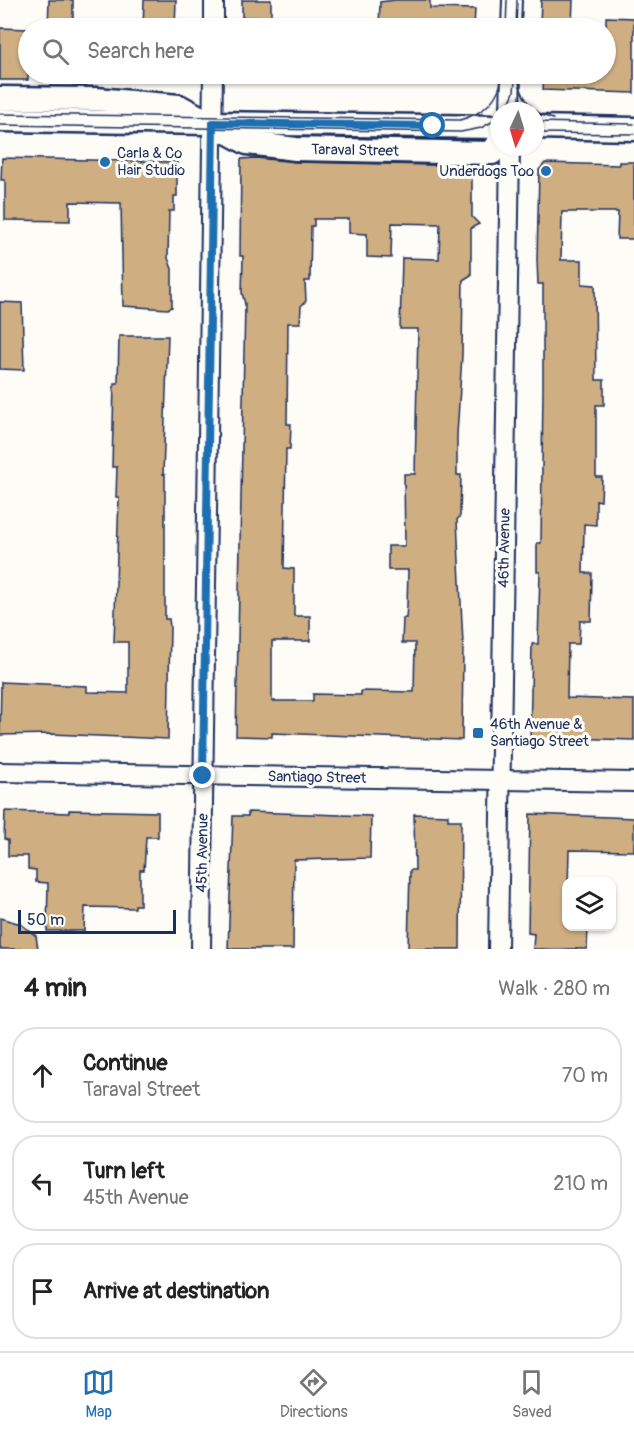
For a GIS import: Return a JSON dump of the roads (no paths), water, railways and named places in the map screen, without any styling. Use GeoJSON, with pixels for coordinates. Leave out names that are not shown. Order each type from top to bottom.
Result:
{"type":"FeatureCollection","features":[{"type":"Feature","properties":{"kind":"street"},"geometry":{"type":"LineString","coordinates":[[214,0],[214,18]]}},
{"type":"Feature","properties":{"kind":"street"},"geometry":{"type":"LineString","coordinates":[[511,18],[512,0]]}},
{"type":"Feature","properties":{"kind":"street","name":"45th Avenue"},"geometry":{"type":"LineString","coordinates":[[201,949],[213,84]]}},
{"type":"Feature","properties":{"kind":"street"},"geometry":{"type":"LineString","coordinates":[[510,102],[511,84]]}},
{"type":"Feature","properties":{"kind":"street","name":"Taraval Street"},"geometry":{"type":"LineString","coordinates":[[0,98],[96,99],[179,106],[247,143],[296,149],[490,153]]}},
{"type":"Feature","properties":{"kind":"street","name":"Taraval Street"},"geometry":{"type":"LineString","coordinates":[[0,120],[490,127]]}},
{"type":"Feature","properties":{"kind":"street"},"geometry":{"type":"LineString","coordinates":[[544,128],[634,129]]}},
{"type":"Feature","properties":{"kind":"street","name":"46th Avenue"},"geometry":{"type":"LineString","coordinates":[[498,949],[510,156]]}},
{"type":"Feature","properties":{"kind":"street","name":"Santiago Street"},"geometry":{"type":"LineString","coordinates":[[0,772],[634,782]]}},
{"type":"Feature","properties":{"kind":"tram line"},"geometry":{"type":"LineString","coordinates":[[506,18],[507,0]]}},
{"type":"Feature","properties":{"kind":"tram line"},"geometry":{"type":"LineString","coordinates":[[516,18],[517,0]]}},
{"type":"Feature","properties":{"kind":"tram line"},"geometry":{"type":"LineString","coordinates":[[0,114],[460,120],[484,109],[494,98],[501,84]]}},
{"type":"Feature","properties":{"kind":"tram line"},"geometry":{"type":"LineString","coordinates":[[510,102],[515,84]]}},
{"type":"Feature","properties":{"kind":"tram line"},"geometry":{"type":"LineString","coordinates":[[520,84],[528,103],[538,113],[553,119]]}},
{"type":"Feature","properties":{"kind":"tram line"},"geometry":{"type":"LineString","coordinates":[[544,122],[634,124]]}},
{"type":"Feature","properties":{"kind":"tram line"},"geometry":{"type":"LineString","coordinates":[[0,125],[461,132],[481,128],[490,123]]}},
{"type":"Feature","properties":{"kind":"tram line"},"geometry":{"type":"LineString","coordinates":[[544,133],[634,134]]}},
{"type":"Feature","properties":{"kind":"place","name":"Carla & Co Hair Studio"},"geometry":{"type":"Point","coordinates":[105,162]}},
{"type":"Feature","properties":{"kind":"place","name":"Underdogs Too"},"geometry":{"type":"Point","coordinates":[546,171]}},
{"type":"Feature","properties":{"kind":"place","name":"46th Avenue & Santiago Street"},"geometry":{"type":"Point","coordinates":[478,733]}}]}
